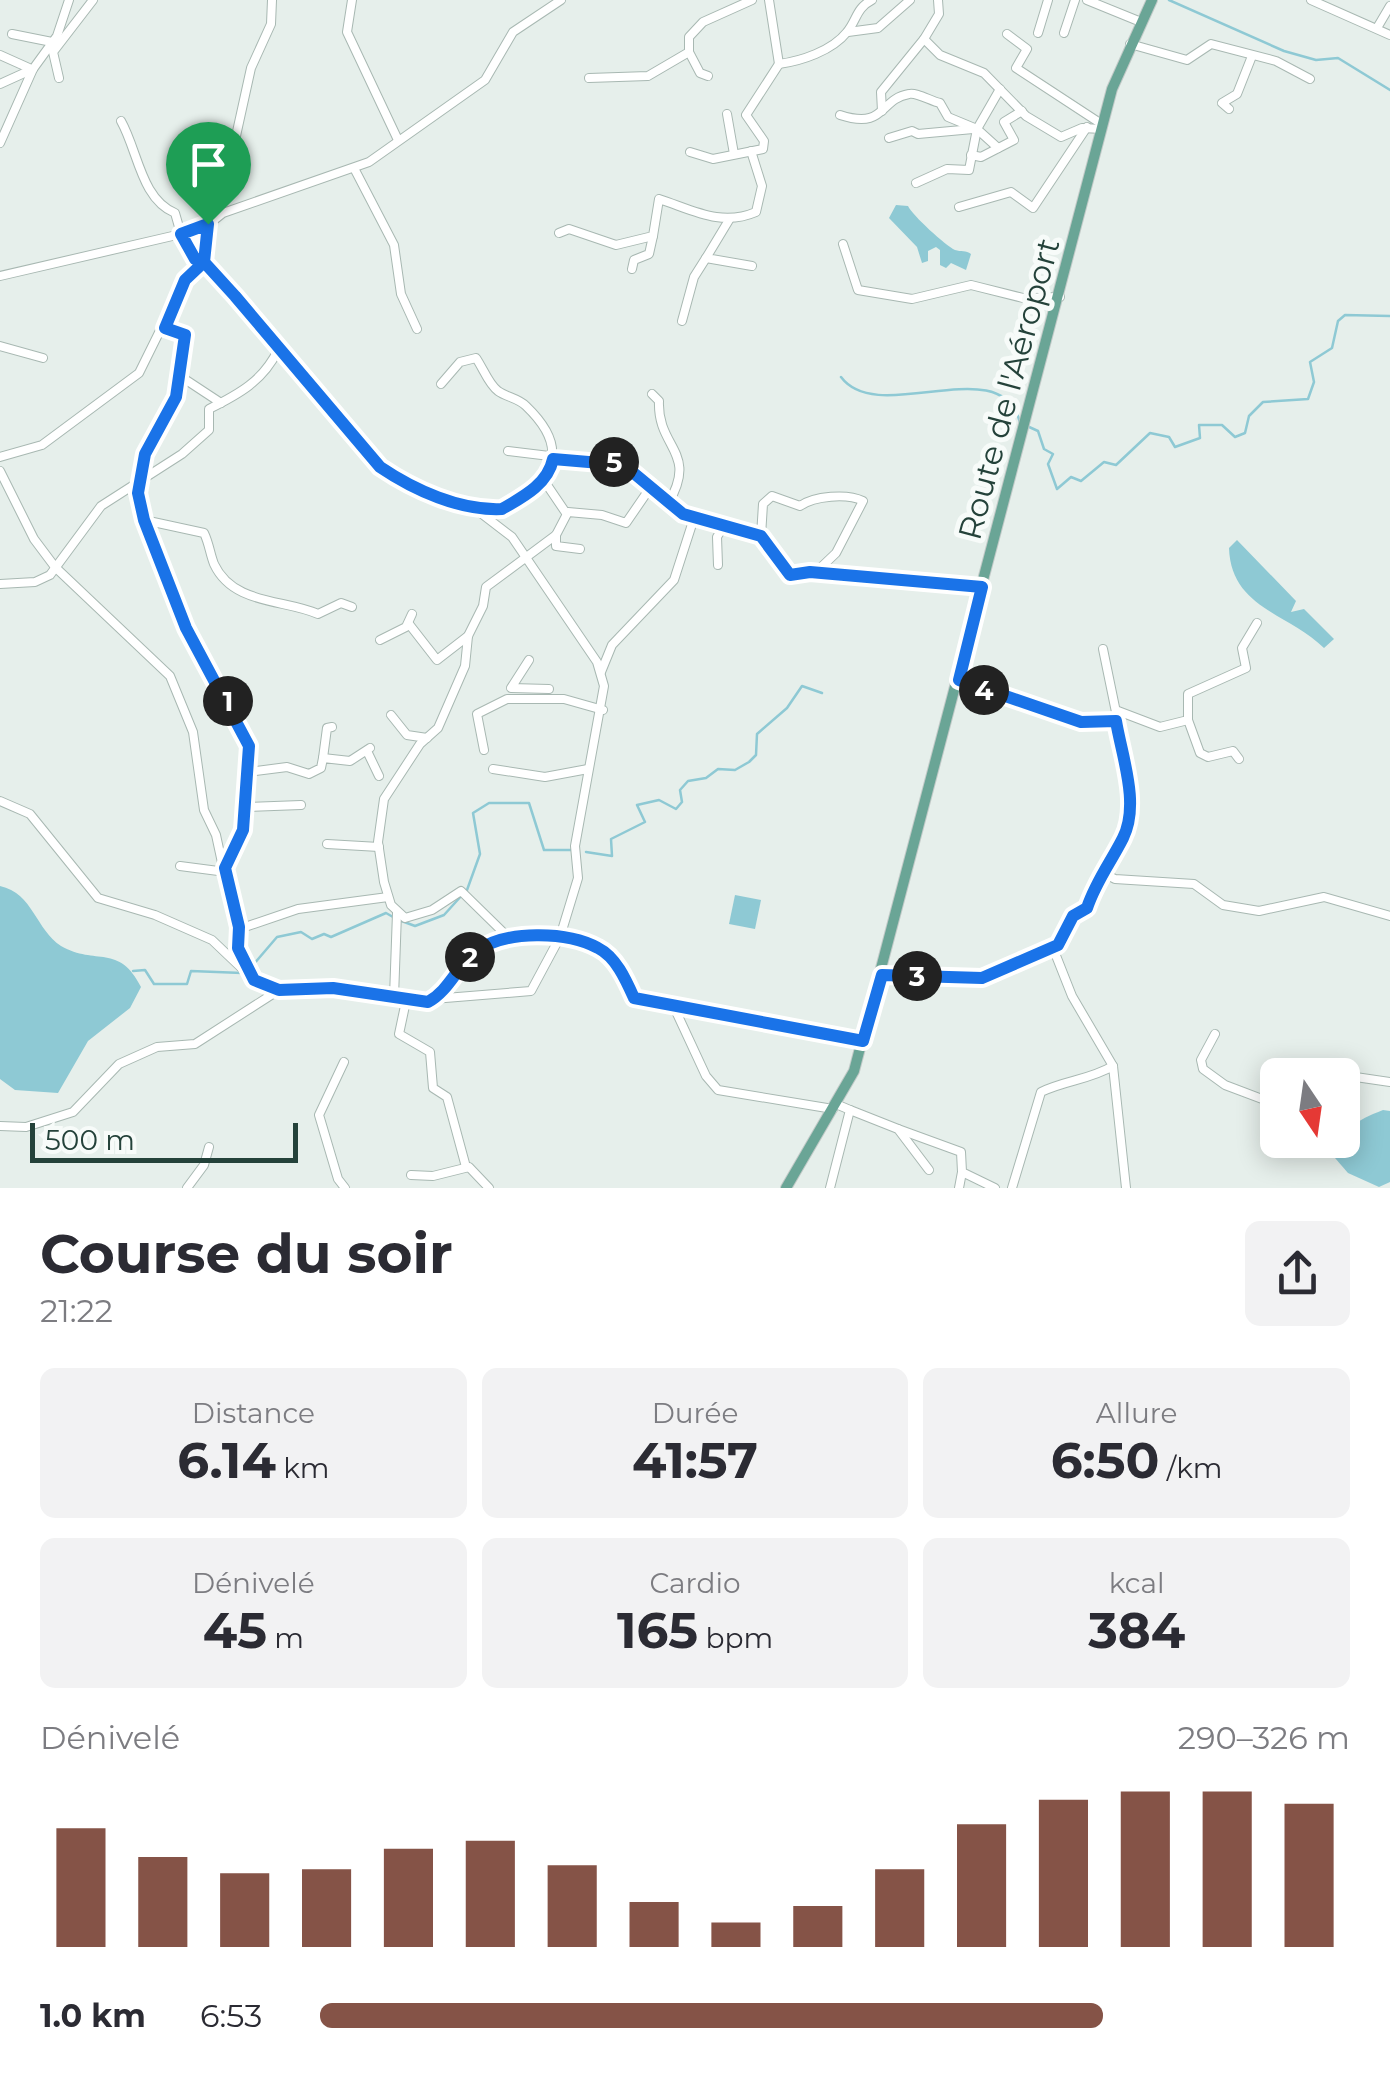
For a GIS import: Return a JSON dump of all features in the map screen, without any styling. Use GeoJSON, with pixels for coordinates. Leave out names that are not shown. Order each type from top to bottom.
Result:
{"type":"FeatureCollection","features":[{"type":"Feature","properties":{"kind":"main road","name":"Route de l'Aéroport"},"geometry":{"type":"LineString","coordinates":[[786,1188],[854,1072],[963,682],[982,587],[1103,127],[1130,44],[1152,0]]}},
{"type":"Feature","properties":{"kind":"street"},"geometry":{"type":"LineString","coordinates":[[0,143],[69,0]]}},
{"type":"Feature","properties":{"kind":"street"},"geometry":{"type":"LineString","coordinates":[[60,78],[54,52],[93,0]]}},
{"type":"Feature","properties":{"kind":"street"},"geometry":{"type":"LineString","coordinates":[[0,457],[42,445],[139,373],[165,328],[185,280],[201,262],[208,201],[236,136],[251,68],[270,24],[272,0]]}},
{"type":"Feature","properties":{"kind":"street"},"geometry":{"type":"LineString","coordinates":[[352,0],[347,32],[398,140]]}},
{"type":"Feature","properties":{"kind":"street"},"geometry":{"type":"LineString","coordinates":[[0,276],[181,234],[208,224],[223,212],[354,170],[485,80],[513,32],[561,0]]}},
{"type":"Feature","properties":{"kind":"street"},"geometry":{"type":"LineString","coordinates":[[708,76],[700,73],[689,52],[689,37],[703,22],[752,0]]}},
{"type":"Feature","properties":{"kind":"street"},"geometry":{"type":"LineString","coordinates":[[690,152],[713,159],[765,147],[746,112],[778,64],[769,0]]}},
{"type":"Feature","properties":{"kind":"street"},"geometry":{"type":"LineString","coordinates":[[848,32],[860,7],[872,0]]}},
{"type":"Feature","properties":{"kind":"street"},"geometry":{"type":"LineString","coordinates":[[778,64],[802,61],[848,32],[878,28],[910,0]]}},
{"type":"Feature","properties":{"kind":"street"},"geometry":{"type":"LineString","coordinates":[[882,112],[881,92],[924,39],[939,14],[938,0]]}},
{"type":"Feature","properties":{"kind":"street"},"geometry":{"type":"LineString","coordinates":[[1038,33],[1048,0]]}},
{"type":"Feature","properties":{"kind":"street"},"geometry":{"type":"LineString","coordinates":[[1064,33],[1075,0]]}},
{"type":"Feature","properties":{"kind":"street"},"geometry":{"type":"LineString","coordinates":[[1087,0],[1141,22]]}},
{"type":"Feature","properties":{"kind":"street"},"geometry":{"type":"LineString","coordinates":[[1312,0],[1390,35]]}},
{"type":"Feature","properties":{"kind":"street"},"geometry":{"type":"LineString","coordinates":[[1377,28],[1390,6]]}},
{"type":"Feature","properties":{"kind":"street"},"geometry":{"type":"LineString","coordinates":[[12,34],[52,42]]}},
{"type":"Feature","properties":{"kind":"street"},"geometry":{"type":"LineString","coordinates":[[1007,34],[1027,49],[1016,68],[1103,127]]}},
{"type":"Feature","properties":{"kind":"street"},"geometry":{"type":"LineString","coordinates":[[924,39],[940,55],[984,73],[1022,111],[1061,137],[1103,127]]}},
{"type":"Feature","properties":{"kind":"street"},"geometry":{"type":"LineString","coordinates":[[1130,44],[1187,60],[1212,44],[1276,61],[1310,79]]}},
{"type":"Feature","properties":{"kind":"street"},"geometry":{"type":"LineString","coordinates":[[589,78],[648,76],[689,52]]}},
{"type":"Feature","properties":{"kind":"street"},"geometry":{"type":"LineString","coordinates":[[0,55],[33,69]]}},
{"type":"Feature","properties":{"kind":"street"},"geometry":{"type":"LineString","coordinates":[[1229,110],[1222,104],[1237,94],[1252,56]]}},
{"type":"Feature","properties":{"kind":"street"},"geometry":{"type":"LineString","coordinates":[[0,84],[33,69]]}},
{"type":"Feature","properties":{"kind":"street"},"geometry":{"type":"LineString","coordinates":[[916,183],[947,169],[969,170],[977,129],[1000,89]]}},
{"type":"Feature","properties":{"kind":"street"},"geometry":{"type":"LineString","coordinates":[[840,115],[858,120],[882,112],[908,94],[916,94],[940,103],[948,117],[977,129],[998,148]]}},
{"type":"Feature","properties":{"kind":"street"},"geometry":{"type":"LineString","coordinates":[[971,155],[982,157],[1014,140],[1004,122],[1022,111]]}},
{"type":"Feature","properties":{"kind":"street"},"geometry":{"type":"LineString","coordinates":[[727,114],[734,154]]}},
{"type":"Feature","properties":{"kind":"street"},"geometry":{"type":"LineString","coordinates":[[121,121],[147,186],[161,208],[175,213],[181,234],[201,262],[380,467],[435,496],[502,509],[543,479],[553,459],[549,430],[526,406],[494,390],[476,358],[460,362],[441,384]]}},
{"type":"Feature","properties":{"kind":"street"},"geometry":{"type":"LineString","coordinates":[[959,207],[1012,192],[1032,208],[1087,128]]}},
{"type":"Feature","properties":{"kind":"street"},"geometry":{"type":"LineString","coordinates":[[889,138],[912,131],[977,129]]}},
{"type":"Feature","properties":{"kind":"street"},"geometry":{"type":"LineString","coordinates":[[632,269],[634,260],[649,254],[659,199],[718,220],[756,212],[762,186],[751,151]]}},
{"type":"Feature","properties":{"kind":"street"},"geometry":{"type":"LineString","coordinates":[[354,170],[394,245],[401,294],[417,329]]}},
{"type":"Feature","properties":{"kind":"street"},"geometry":{"type":"LineString","coordinates":[[682,321],[694,277],[729,220]]}},
{"type":"Feature","properties":{"kind":"street"},"geometry":{"type":"LineString","coordinates":[[559,232],[570,229],[616,245],[652,236]]}},
{"type":"Feature","properties":{"kind":"street"},"geometry":{"type":"LineString","coordinates":[[843,244],[858,290],[912,300],[972,286],[1023,298],[1060,297]]}},
{"type":"Feature","properties":{"kind":"street"},"geometry":{"type":"LineString","coordinates":[[706,258],[752,266]]}},
{"type":"Feature","properties":{"kind":"street"},"geometry":{"type":"LineString","coordinates":[[165,328],[185,335],[180,376],[173,407],[145,454],[138,493],[144,520],[186,628],[249,746],[243,830],[225,870]]}},
{"type":"Feature","properties":{"kind":"street"},"geometry":{"type":"LineString","coordinates":[[0,346],[43,358]]}},
{"type":"Feature","properties":{"kind":"street"},"geometry":{"type":"LineString","coordinates":[[0,584],[35,582],[50,575],[102,506],[140,477],[182,454],[209,430],[210,410],[257,380],[278,350]]}},
{"type":"Feature","properties":{"kind":"street"},"geometry":{"type":"LineString","coordinates":[[180,376],[222,403]]}},
{"type":"Feature","properties":{"kind":"street"},"geometry":{"type":"LineString","coordinates":[[652,394],[658,401],[657,419],[683,470],[668,504]]}},
{"type":"Feature","properties":{"kind":"street"},"geometry":{"type":"LineString","coordinates":[[508,452],[553,459],[610,460],[624,465],[668,504],[694,518],[761,536],[790,575],[812,572],[982,587]]}},
{"type":"Feature","properties":{"kind":"street"},"geometry":{"type":"LineString","coordinates":[[0,471],[34,538],[55,568],[170,676],[193,732],[204,810],[216,835],[245,968]]}},
{"type":"Feature","properties":{"kind":"street"},"geometry":{"type":"LineString","coordinates":[[543,479],[566,513]]}},
{"type":"Feature","properties":{"kind":"street"},"geometry":{"type":"LineString","coordinates":[[566,513],[588,512],[626,523],[650,488]]}},
{"type":"Feature","properties":{"kind":"street"},"geometry":{"type":"LineString","coordinates":[[761,536],[763,504],[772,496],[800,506],[812,499],[854,497],[863,501],[839,540],[836,553],[812,572]]}},
{"type":"Feature","properties":{"kind":"street"},"geometry":{"type":"LineString","coordinates":[[469,504],[512,536],[600,673]]}},
{"type":"Feature","properties":{"kind":"street"},"geometry":{"type":"LineString","coordinates":[[566,513],[556,535],[556,546],[580,549]]}},
{"type":"Feature","properties":{"kind":"street"},"geometry":{"type":"LineString","coordinates":[[0,801],[30,814],[98,898],[155,915],[212,940],[254,980],[279,990],[333,988],[406,1000],[531,991],[560,937],[578,878],[576,846],[602,710],[600,673],[612,646],[674,580],[694,518]]}},
{"type":"Feature","properties":{"kind":"street"},"geometry":{"type":"LineString","coordinates":[[144,520],[204,533],[219,572],[256,600],[286,602],[318,614],[341,604],[352,607]]}},
{"type":"Feature","properties":{"kind":"street"},"geometry":{"type":"LineString","coordinates":[[718,565],[717,537],[725,524]]}},
{"type":"Feature","properties":{"kind":"street"},"geometry":{"type":"LineString","coordinates":[[394,997],[397,914],[388,897],[379,847],[384,799],[438,728],[465,666],[468,636],[484,606],[486,588],[556,535]]}},
{"type":"Feature","properties":{"kind":"street"},"geometry":{"type":"LineString","coordinates":[[380,640],[409,624],[412,614]]}},
{"type":"Feature","properties":{"kind":"street"},"geometry":{"type":"LineString","coordinates":[[1239,758],[1234,750],[1208,757],[1200,753],[1188,720],[1188,694],[1246,668],[1242,648],[1257,623]]}},
{"type":"Feature","properties":{"kind":"street"},"geometry":{"type":"LineString","coordinates":[[409,624],[437,660],[468,636]]}},
{"type":"Feature","properties":{"kind":"street"},"geometry":{"type":"LineString","coordinates":[[882,975],[982,978],[1053,948],[1073,916],[1087,908],[1101,872],[1124,835],[1131,806],[1103,649]]}},
{"type":"Feature","properties":{"kind":"street"},"geometry":{"type":"LineString","coordinates":[[529,660],[511,688],[516,695],[564,699],[602,710]]}},
{"type":"Feature","properties":{"kind":"street"},"geometry":{"type":"LineString","coordinates":[[963,682],[1081,722],[1117,716],[1160,727],[1188,720]]}},
{"type":"Feature","properties":{"kind":"street"},"geometry":{"type":"LineString","coordinates":[[484,750],[477,714],[516,695],[549,689]]}},
{"type":"Feature","properties":{"kind":"street"},"geometry":{"type":"LineString","coordinates":[[391,715],[407,734],[427,738]]}},
{"type":"Feature","properties":{"kind":"street"},"geometry":{"type":"LineString","coordinates":[[248,772],[286,767],[310,774],[321,768],[326,728],[332,727]]}},
{"type":"Feature","properties":{"kind":"street"},"geometry":{"type":"LineString","coordinates":[[324,758],[350,761],[369,750],[379,776]]}},
{"type":"Feature","properties":{"kind":"street"},"geometry":{"type":"LineString","coordinates":[[493,769],[545,777],[588,769]]}},
{"type":"Feature","properties":{"kind":"street"},"geometry":{"type":"LineString","coordinates":[[246,807],[301,805]]}},
{"type":"Feature","properties":{"kind":"street"},"geometry":{"type":"LineString","coordinates":[[327,844],[379,847]]}},
{"type":"Feature","properties":{"kind":"street"},"geometry":{"type":"LineString","coordinates":[[180,866],[225,870]]}},
{"type":"Feature","properties":{"kind":"street"},"geometry":{"type":"LineString","coordinates":[[1101,872],[1114,880],[1194,884],[1223,904],[1259,912],[1324,897],[1390,916]]}},
{"type":"Feature","properties":{"kind":"street"},"geometry":{"type":"LineString","coordinates":[[397,914],[405,918],[432,910],[461,892],[510,939]]}},
{"type":"Feature","properties":{"kind":"street"},"geometry":{"type":"LineString","coordinates":[[239,929],[298,909],[388,897]]}},
{"type":"Feature","properties":{"kind":"street"},"geometry":{"type":"LineString","coordinates":[[434,1000],[474,953],[510,939],[560,937],[596,946],[609,956],[634,998],[863,1041]]}},
{"type":"Feature","properties":{"kind":"street"},"geometry":{"type":"LineString","coordinates":[[1053,948],[1072,996],[1113,1066],[1126,1188]]}},
{"type":"Feature","properties":{"kind":"street"},"geometry":{"type":"LineString","coordinates":[[0,1126],[26,1127],[73,1112],[118,1064],[156,1047],[195,1044],[279,990]]}},
{"type":"Feature","properties":{"kind":"street"},"geometry":{"type":"LineString","coordinates":[[406,1000],[399,1034],[430,1052],[433,1088],[447,1097],[466,1167],[489,1188]]}},
{"type":"Feature","properties":{"kind":"street"},"geometry":{"type":"LineString","coordinates":[[673,1005],[706,1076],[718,1090],[850,1110],[961,1152],[959,1188]]}},
{"type":"Feature","properties":{"kind":"street"},"geometry":{"type":"LineString","coordinates":[[1215,1034],[1201,1060],[1203,1069],[1225,1085],[1260,1098]]}},
{"type":"Feature","properties":{"kind":"street"},"geometry":{"type":"LineString","coordinates":[[344,1062],[319,1115],[338,1179],[346,1188]]}},
{"type":"Feature","properties":{"kind":"street"},"geometry":{"type":"LineString","coordinates":[[1012,1188],[1041,1092],[1062,1083],[1087,1081],[1113,1066]]}},
{"type":"Feature","properties":{"kind":"street"},"geometry":{"type":"LineString","coordinates":[[1360,1078],[1390,1082]]}},
{"type":"Feature","properties":{"kind":"street"},"geometry":{"type":"LineString","coordinates":[[830,1188],[850,1110]]}},
{"type":"Feature","properties":{"kind":"street"},"geometry":{"type":"LineString","coordinates":[[898,1129],[928,1170]]}},
{"type":"Feature","properties":{"kind":"street"},"geometry":{"type":"LineString","coordinates":[[186,1188],[204,1165],[209,1147]]}},
{"type":"Feature","properties":{"kind":"street"},"geometry":{"type":"LineString","coordinates":[[411,1175],[433,1176],[466,1167]]}},
{"type":"Feature","properties":{"kind":"street"},"geometry":{"type":"LineString","coordinates":[[962,1172],[995,1188]]}},
{"type":"Feature","properties":{"kind":"water"},"geometry":{"type":"Polygon","coordinates":[[[896,205],[908,206],[944,243],[971,254],[966,270],[951,263],[946,268],[940,265],[940,250],[936,247],[928,251],[928,261],[922,263],[917,247],[889,218],[896,205]]]}},
{"type":"Feature","properties":{"kind":"water"},"geometry":{"type":"Polygon","coordinates":[[[1237,540],[1296,601],[1291,612],[1304,609],[1334,639],[1324,648],[1250,597],[1232,568],[1229,548],[1237,540]]]}},
{"type":"Feature","properties":{"kind":"water"},"geometry":{"type":"Polygon","coordinates":[[[0,886],[20,896],[61,946],[115,960],[133,973],[141,987],[130,1008],[88,1041],[58,1093],[15,1090],[0,1079],[0,886]]]}},
{"type":"Feature","properties":{"kind":"water"},"geometry":{"type":"Polygon","coordinates":[[[735,895],[761,900],[755,929],[729,924],[735,895]]]}},
{"type":"Feature","properties":{"kind":"water"},"geometry":{"type":"Polygon","coordinates":[[[1390,1111],[1390,1182],[1379,1187],[1348,1173],[1335,1158],[1360,1158],[1360,1121],[1390,1111]]]}},
{"type":"Feature","properties":{"kind":"waterway"},"geometry":{"type":"LineString","coordinates":[[1169,0],[1284,51],[1316,60],[1338,58],[1390,90]]}},
{"type":"Feature","properties":{"kind":"waterway"},"geometry":{"type":"LineString","coordinates":[[1027,426],[1038,431],[1044,449],[1053,454],[1048,464],[1057,489],[1071,477],[1081,481],[1104,462],[1116,465],[1150,433],[1169,437],[1175,447],[1200,438],[1199,425],[1222,425],[1235,437],[1245,433],[1249,416],[1263,402],[1308,399],[1314,382],[1310,362],[1332,348],[1338,321],[1345,315],[1390,316]]}},
{"type":"Feature","properties":{"kind":"waterway"},"geometry":{"type":"LineString","coordinates":[[841,377],[859,391],[882,395],[990,391],[1009,402],[1020,423]]}},
{"type":"Feature","properties":{"kind":"waterway"},"geometry":{"type":"LineString","coordinates":[[586,852],[612,856],[611,839],[645,822],[637,805],[659,800],[676,809],[682,802],[680,790],[688,781],[706,778],[718,769],[735,770],[749,762],[756,755],[757,734],[787,708],[802,686],[822,693]]}},
{"type":"Feature","properties":{"kind":"waterway"},"geometry":{"type":"LineString","coordinates":[[467,890],[480,854],[473,813],[489,803],[529,803],[544,850],[571,850]]}},
{"type":"Feature","properties":{"kind":"waterway"},"geometry":{"type":"LineString","coordinates":[[399,920],[415,926],[444,915],[463,894]]}},
{"type":"Feature","properties":{"kind":"waterway"},"geometry":{"type":"LineString","coordinates":[[253,965],[277,937],[301,932],[312,939],[324,934],[331,937],[386,913],[393,917]]}},
{"type":"Feature","properties":{"kind":"waterway"},"geometry":{"type":"LineString","coordinates":[[133,971],[145,970],[154,984],[187,984],[191,971],[242,973]]}},
{"type":"Feature","properties":{"kind":"route"},"geometry":{"type":"LineString","coordinates":[[208,224],[181,234],[195,259],[204,262],[235,296],[380,467],[402,482],[435,496],[488,510],[502,509],[536,486],[550,472],[553,459],[610,460],[624,465],[683,514],[737,526],[761,536],[790,575],[810,572],[982,587],[959,680],[1081,722],[1116,721],[1131,806],[1124,835],[1096,881],[1087,908],[1073,916],[1058,945],[982,978],[882,975],[863,1041],[716,1010],[634,998],[609,956],[596,946],[560,937],[492,943],[474,953],[443,992],[428,1002],[333,988],[279,990],[254,980],[238,948],[239,927],[225,868],[243,830],[252,757],[224,693],[186,628],[156,554],[138,493],[145,454],[173,407],[184,364],[185,335],[165,328],[185,280],[204,262],[208,224]]}}]}
